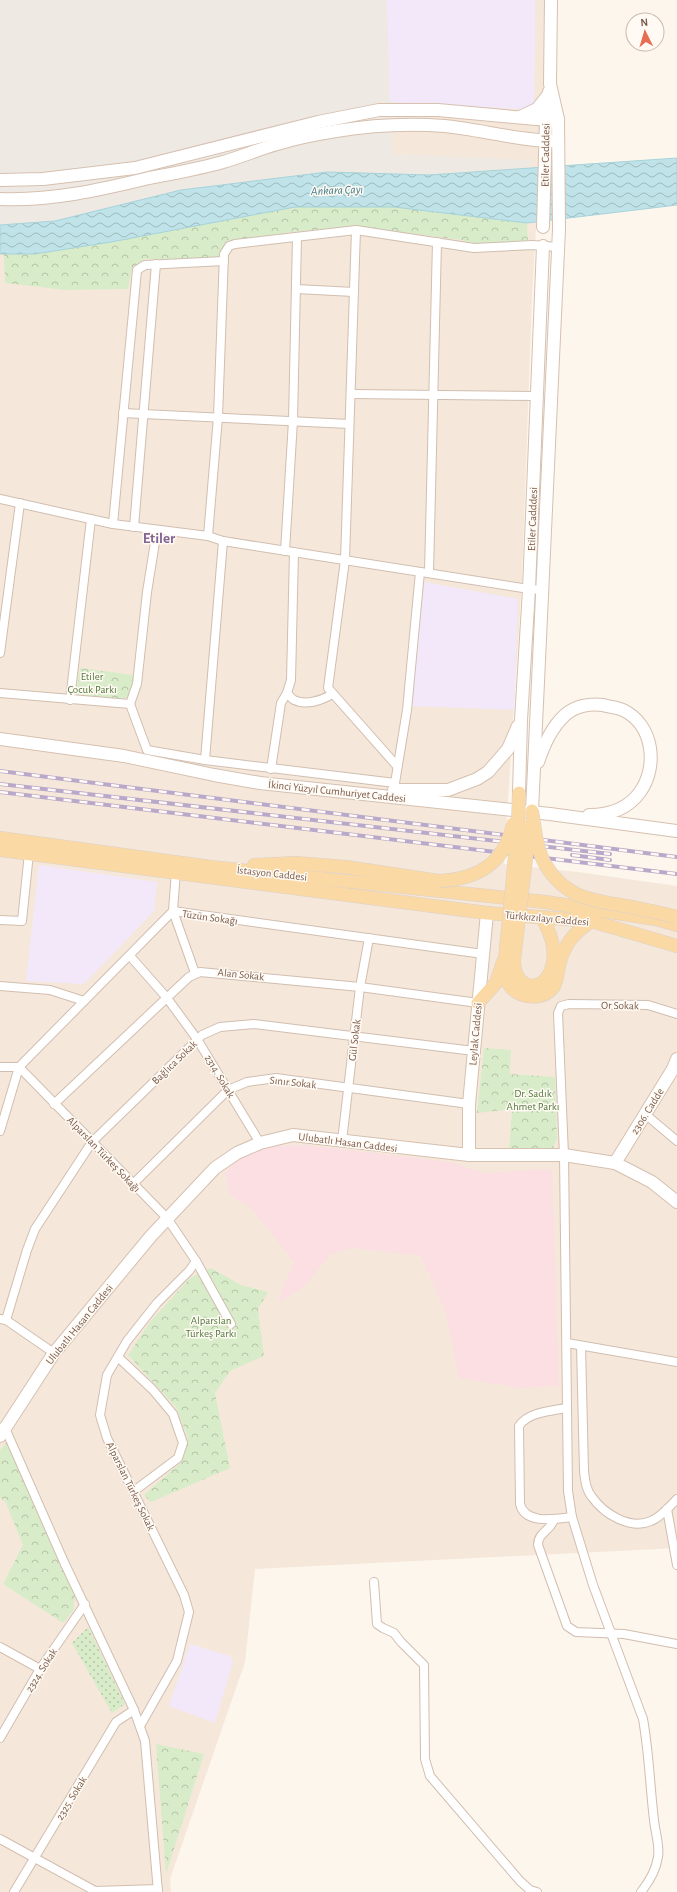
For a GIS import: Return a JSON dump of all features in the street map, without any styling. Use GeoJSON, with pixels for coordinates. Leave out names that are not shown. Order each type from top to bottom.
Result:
{"type":"FeatureCollection","features":[{"type":"Feature","properties":{"kind":"main road"},"geometry":{"type":"LineString","coordinates":[[551,0],[550,89],[558,119],[559,229],[543,590],[532,811],[506,974],[510,986],[522,995],[534,996],[544,994],[553,987],[562,954],[573,935],[591,922],[639,929],[677,939]]}},
{"type":"Feature","properties":{"kind":"main road"},"geometry":{"type":"LineString","coordinates":[[520,118],[537,109],[550,89]]}},
{"type":"Feature","properties":{"kind":"main road","name":"Etiler Cadddesi"},"geometry":{"type":"LineString","coordinates":[[544,227],[546,160],[545,141],[550,89]]}},
{"type":"Feature","properties":{"kind":"main road"},"geometry":{"type":"LineString","coordinates":[[0,180],[50,178],[135,168],[318,122],[378,110],[438,110],[520,118],[558,119]]}},
{"type":"Feature","properties":{"kind":"main road"},"geometry":{"type":"LineString","coordinates":[[0,199],[37,198],[76,194],[222,162],[279,143],[335,131],[373,126],[444,126],[545,141],[558,141]]}},
{"type":"Feature","properties":{"kind":"main road","name":"Etiler Cadddesi"},"geometry":{"type":"LineString","coordinates":[[518,793],[529,589],[543,246]]}},
{"type":"Feature","properties":{"kind":"main road"},"geometry":{"type":"LineString","coordinates":[[534,773],[550,734],[566,715],[584,706],[598,705],[624,710],[641,725],[647,736],[651,748],[652,762],[647,783],[636,798],[621,809],[598,815],[550,814]]}},
{"type":"Feature","properties":{"kind":"main road"},"geometry":{"type":"LineString","coordinates":[[358,793],[455,788],[478,779],[488,772],[508,749],[521,720]]}},
{"type":"Feature","properties":{"kind":"main road","name":"İkinci Yüzyıl Cumhuriyet Caddesi"},"geometry":{"type":"LineString","coordinates":[[0,739],[124,756],[260,783],[550,814],[677,831]]}},
{"type":"Feature","properties":{"kind":"main road"},"geometry":{"type":"LineString","coordinates":[[211,867],[296,863],[346,867],[439,881],[454,880],[469,876],[486,868],[496,860],[510,838],[518,793]]}},
{"type":"Feature","properties":{"kind":"main road"},"geometry":{"type":"LineString","coordinates":[[478,1002],[496,983],[509,960],[518,825],[518,793]]}},
{"type":"Feature","properties":{"kind":"main road"},"geometry":{"type":"LineString","coordinates":[[532,811],[537,840],[545,863],[557,879],[568,890],[585,899],[677,917]]}},
{"type":"Feature","properties":{"kind":"main road","name":"İstasyon Caddesi"},"geometry":{"type":"LineString","coordinates":[[0,838],[211,867],[545,902]]}},
{"type":"Feature","properties":{"kind":"main road","name":"İstasyon Caddesi"},"geometry":{"type":"LineString","coordinates":[[0,850],[176,871],[487,913]]}},
{"type":"Feature","properties":{"kind":"main road","name":"Türkkızılayı Caddesi"},"geometry":{"type":"LineString","coordinates":[[545,902],[656,919],[677,925]]}},
{"type":"Feature","properties":{"kind":"main road","name":"Türkkızılayı Caddesi"},"geometry":{"type":"LineString","coordinates":[[487,913],[591,922],[677,946]]}},
{"type":"Feature","properties":{"kind":"main road","name":"Leylak Caddesi"},"geometry":{"type":"LineString","coordinates":[[469,1155],[469,1104],[487,913]]}},
{"type":"Feature","properties":{"kind":"main road"},"geometry":{"type":"LineString","coordinates":[[509,960],[516,977],[524,984],[536,986],[541,984],[548,976],[553,962],[552,942],[542,917]]}},
{"type":"Feature","properties":{"kind":"main road","name":"2306. Cadde"},"geometry":{"type":"LineString","coordinates":[[615,1162],[676,1067]]}},
{"type":"Feature","properties":{"kind":"main road","name":"Ulubatlı Hasan Caddesi"},"geometry":{"type":"LineString","coordinates":[[2,1430],[54,1353],[167,1218],[215,1168],[237,1153],[267,1140],[293,1135],[469,1155],[564,1155],[615,1162],[652,1182],[677,1202]]}},
{"type":"Feature","properties":{"kind":"street"},"geometry":{"type":"LineString","coordinates":[[208,536],[218,417],[224,261],[226,250],[235,244],[356,230],[474,248],[532,245],[558,247]]}},
{"type":"Feature","properties":{"kind":"street"},"geometry":{"type":"LineString","coordinates":[[356,230],[345,560],[328,688],[397,766]]}},
{"type":"Feature","properties":{"kind":"street"},"geometry":{"type":"LineString","coordinates":[[272,769],[281,703],[287,693],[290,680],[289,551],[296,238]]}},
{"type":"Feature","properties":{"kind":"street"},"geometry":{"type":"LineString","coordinates":[[157,530],[147,592],[137,684],[130,704],[147,750],[272,769],[395,783],[407,710],[424,572],[433,395],[437,242]]}},
{"type":"Feature","properties":{"kind":"street"},"geometry":{"type":"LineString","coordinates":[[113,524],[136,273],[142,265],[224,261]]}},
{"type":"Feature","properties":{"kind":"street"},"geometry":{"type":"LineString","coordinates":[[134,527],[156,264]]}},
{"type":"Feature","properties":{"kind":"street"},"geometry":{"type":"LineString","coordinates":[[296,289],[354,292]]}},
{"type":"Feature","properties":{"kind":"street"},"geometry":{"type":"LineString","coordinates":[[351,394],[537,396]]}},
{"type":"Feature","properties":{"kind":"street"},"geometry":{"type":"LineString","coordinates":[[123,412],[349,424]]}},
{"type":"Feature","properties":{"kind":"street"},"geometry":{"type":"LineString","coordinates":[[0,499],[113,524],[208,536],[223,541],[543,590]]}},
{"type":"Feature","properties":{"kind":"street"},"geometry":{"type":"LineString","coordinates":[[0,653],[20,503]]}},
{"type":"Feature","properties":{"kind":"street"},"geometry":{"type":"LineString","coordinates":[[70,700],[91,519]]}},
{"type":"Feature","properties":{"kind":"street"},"geometry":{"type":"LineString","coordinates":[[205,760],[223,541]]}},
{"type":"Feature","properties":{"kind":"street"},"geometry":{"type":"LineString","coordinates":[[0,693],[130,704]]}},
{"type":"Feature","properties":{"kind":"street"},"geometry":{"type":"LineString","coordinates":[[287,693],[294,700],[307,702],[324,700],[332,694]]}},
{"type":"Feature","properties":{"kind":"street"},"geometry":{"type":"LineString","coordinates":[[0,920],[22,921],[29,853]]}},
{"type":"Feature","properties":{"kind":"street"},"geometry":{"type":"LineString","coordinates":[[54,1104],[167,998],[196,973],[173,911],[176,871]]}},
{"type":"Feature","properties":{"kind":"street","name":"Tüzün Sokağı"},"geometry":{"type":"LineString","coordinates":[[0,1131],[19,1067],[173,911],[483,954]]}},
{"type":"Feature","properties":{"kind":"street","name":"Gül Sokak"},"geometry":{"type":"LineString","coordinates":[[342,1141],[360,986],[369,938]]}},
{"type":"Feature","properties":{"kind":"street","name":"2314. Sokak"},"geometry":{"type":"LineString","coordinates":[[130,956],[167,998],[197,1039],[260,1143]]}},
{"type":"Feature","properties":{"kind":"street","name":"Alan Sokak"},"geometry":{"type":"LineString","coordinates":[[196,973],[208,971],[360,986],[478,1002]]}},
{"type":"Feature","properties":{"kind":"street"},"geometry":{"type":"LineString","coordinates":[[0,986],[50,990],[84,1001]]}},
{"type":"Feature","properties":{"kind":"street","name":"Or Sokak"},"geometry":{"type":"LineString","coordinates":[[564,1155],[558,1013],[562,1006],[569,1004],[648,1005],[677,1014]]}},
{"type":"Feature","properties":{"kind":"street","name":"Bağlıca Sokak"},"geometry":{"type":"LineString","coordinates":[[3,1320],[34,1229],[92,1142],[197,1039],[214,1029],[243,1024],[474,1051]]}},
{"type":"Feature","properties":{"kind":"street"},"geometry":{"type":"LineString","coordinates":[[0,1067],[19,1067]]}},
{"type":"Feature","properties":{"kind":"street","name":"Alparslan Türkeş Sokağı"},"geometry":{"type":"LineString","coordinates":[[19,1067],[167,1218],[196,1261],[231,1324]]}},
{"type":"Feature","properties":{"kind":"street","name":"Sınır Sokak"},"geometry":{"type":"LineString","coordinates":[[133,1184],[228,1090],[247,1082],[276,1078],[469,1104]]}},
{"type":"Feature","properties":{"kind":"street"},"geometry":{"type":"LineString","coordinates":[[645,1114],[677,1141]]}},
{"type":"Feature","properties":{"kind":"street"},"geometry":{"type":"LineString","coordinates":[[564,1155],[568,1491],[572,1517],[610,1633],[643,1719],[646,1734],[654,1821],[659,1848],[658,1858],[650,1880],[641,1892]]}},
{"type":"Feature","properties":{"kind":"street","name":"Alparslan Türkeş Sokak"},"geometry":{"type":"LineString","coordinates":[[140,1726],[177,1661],[189,1612],[184,1595],[107,1438],[100,1415],[107,1375],[127,1341],[157,1303],[189,1271],[196,1261]]}},
{"type":"Feature","properties":{"kind":"street"},"geometry":{"type":"LineString","coordinates":[[3,1320],[54,1353]]}},
{"type":"Feature","properties":{"kind":"street"},"geometry":{"type":"LineString","coordinates":[[566,1343],[677,1362]]}},
{"type":"Feature","properties":{"kind":"street"},"geometry":{"type":"LineString","coordinates":[[581,1346],[584,1471],[586,1484],[591,1497],[609,1513],[630,1523],[640,1524],[651,1521],[677,1499]]}},
{"type":"Feature","properties":{"kind":"street"},"geometry":{"type":"LineString","coordinates":[[118,1357],[153,1390],[174,1414],[183,1443],[178,1458],[134,1491]]}},
{"type":"Feature","properties":{"kind":"street"},"geometry":{"type":"LineString","coordinates":[[566,1408],[529,1416],[523,1421],[518,1429],[520,1507],[527,1515],[540,1518],[554,1519],[572,1517]]}},
{"type":"Feature","properties":{"kind":"street"},"geometry":{"type":"LineString","coordinates":[[0,1839],[95,1891],[158,1891],[145,1741],[140,1726],[134,1710],[2,1430]]}},
{"type":"Feature","properties":{"kind":"street"},"geometry":{"type":"LineString","coordinates":[[666,1509],[677,1565]]}},
{"type":"Feature","properties":{"kind":"street"},"geometry":{"type":"LineString","coordinates":[[554,1519],[551,1526],[540,1536],[538,1545],[567,1626],[576,1632],[624,1634],[677,1644]]}},
{"type":"Feature","properties":{"kind":"street"},"geometry":{"type":"LineString","coordinates":[[374,1582],[377,1624],[394,1633],[424,1665],[425,1758],[430,1776],[520,1881],[530,1890],[537,1892]]}},
{"type":"Feature","properties":{"kind":"street","name":"2324. Sokak"},"geometry":{"type":"LineString","coordinates":[[0,1738],[40,1669],[84,1604]]}},
{"type":"Feature","properties":{"kind":"street"},"geometry":{"type":"LineString","coordinates":[[0,1648],[40,1669]]}},
{"type":"Feature","properties":{"kind":"street","name":"2325. Sokak"},"geometry":{"type":"LineString","coordinates":[[14,1892],[116,1722],[134,1710]]}},
{"type":"Feature","properties":{"kind":"shaded area"},"geometry":{"type":"Polygon","coordinates":[[[0,0],[549,0],[532,298],[522,579],[504,864],[578,872],[677,886],[677,1548],[255,1569],[245,1662],[170,1879],[171,1892],[0,1892],[0,0]]]}},
{"type":"Feature","properties":{"kind":"shaded area"},"geometry":{"type":"Polygon","coordinates":[[[0,0],[387,0],[393,154],[530,160],[530,167],[429,175],[327,172],[181,190],[55,221],[0,225],[0,0]]]}},
{"type":"Feature","properties":{"kind":"shaded area"},"geometry":{"type":"Polygon","coordinates":[[[387,0],[535,0],[534,110],[390,102],[387,0]]]}},
{"type":"Feature","properties":{"kind":"shaded area"},"geometry":{"type":"Polygon","coordinates":[[[424,582],[518,599],[514,710],[412,706],[424,582]]]}},
{"type":"Feature","properties":{"kind":"shaded area"},"geometry":{"type":"Polygon","coordinates":[[[39,865],[157,882],[154,911],[84,984],[26,981],[39,865]]]}},
{"type":"Feature","properties":{"kind":"shaded area"},"geometry":{"type":"Polygon","coordinates":[[[306,1145],[451,1162],[483,1173],[552,1169],[559,1386],[521,1388],[459,1378],[447,1317],[421,1256],[353,1248],[330,1255],[306,1285],[283,1300],[278,1300],[294,1262],[250,1207],[230,1195],[225,1173],[234,1162],[269,1146],[306,1145]]]}},
{"type":"Feature","properties":{"kind":"shaded area"},"geometry":{"type":"Polygon","coordinates":[[[190,1644],[230,1656],[233,1661],[215,1723],[169,1706],[190,1644]]]}},
{"type":"Feature","properties":{"kind":"green space"},"geometry":{"type":"Polygon","coordinates":[[[295,207],[394,207],[527,223],[528,242],[523,251],[489,249],[462,240],[353,226],[291,232],[231,244],[219,259],[145,259],[132,268],[128,289],[65,290],[5,283],[4,254],[35,254],[111,242],[295,207]]]}},
{"type":"Feature","properties":{"kind":"green space","name":"Etiler Çocuk Parkı"},"geometry":{"type":"Polygon","coordinates":[[[80,668],[133,675],[131,693],[124,699],[76,695],[80,668]]]}},
{"type":"Feature","properties":{"kind":"green space","name":"Dr. Sadık Ahmet Parkı"},"geometry":{"type":"Polygon","coordinates":[[[484,1048],[511,1050],[510,1074],[555,1077],[557,1139],[553,1148],[509,1151],[512,1109],[477,1113],[484,1048]]]}},
{"type":"Feature","properties":{"kind":"green space","name":"Alparslan Türkeş Parkı"},"geometry":{"type":"Polygon","coordinates":[[[211,1268],[241,1285],[268,1292],[258,1309],[264,1356],[230,1371],[215,1393],[230,1468],[151,1502],[144,1495],[180,1463],[188,1438],[176,1407],[128,1355],[150,1322],[190,1278],[211,1268]]]}},
{"type":"Feature","properties":{"kind":"green space"},"geometry":{"type":"Polygon","coordinates":[[[10,1438],[75,1597],[73,1611],[63,1623],[3,1584],[23,1545],[5,1501],[0,1498],[0,1450],[10,1438]]]}},
{"type":"Feature","properties":{"kind":"green space"},"geometry":{"type":"Polygon","coordinates":[[[88,1627],[125,1704],[112,1713],[72,1643],[88,1627]]]}},
{"type":"Feature","properties":{"kind":"green space"},"geometry":{"type":"Polygon","coordinates":[[[156,1744],[204,1754],[166,1874],[156,1744]]]}},
{"type":"Feature","properties":{"kind":"water","name":"Ankara Çayı"},"geometry":{"type":"Polygon","coordinates":[[[677,158],[677,205],[527,223],[394,207],[295,207],[111,242],[35,254],[0,254],[0,225],[55,221],[181,190],[327,172],[429,175],[677,158]]]}},
{"type":"Feature","properties":{"kind":"railway"},"geometry":{"type":"LineString","coordinates":[[0,771],[677,857]]}},
{"type":"Feature","properties":{"kind":"railway"},"geometry":{"type":"LineString","coordinates":[[0,784],[610,854]]}},
{"type":"Feature","properties":{"kind":"railway"},"geometry":{"type":"LineString","coordinates":[[0,792],[677,874]]}},
{"type":"Feature","properties":{"kind":"railway"},"geometry":{"type":"LineString","coordinates":[[572,855],[610,860]]}},
{"type":"Feature","properties":{"kind":"district","name":"Etiler"},"geometry":{"type":"Point","coordinates":[159,538]}}]}
